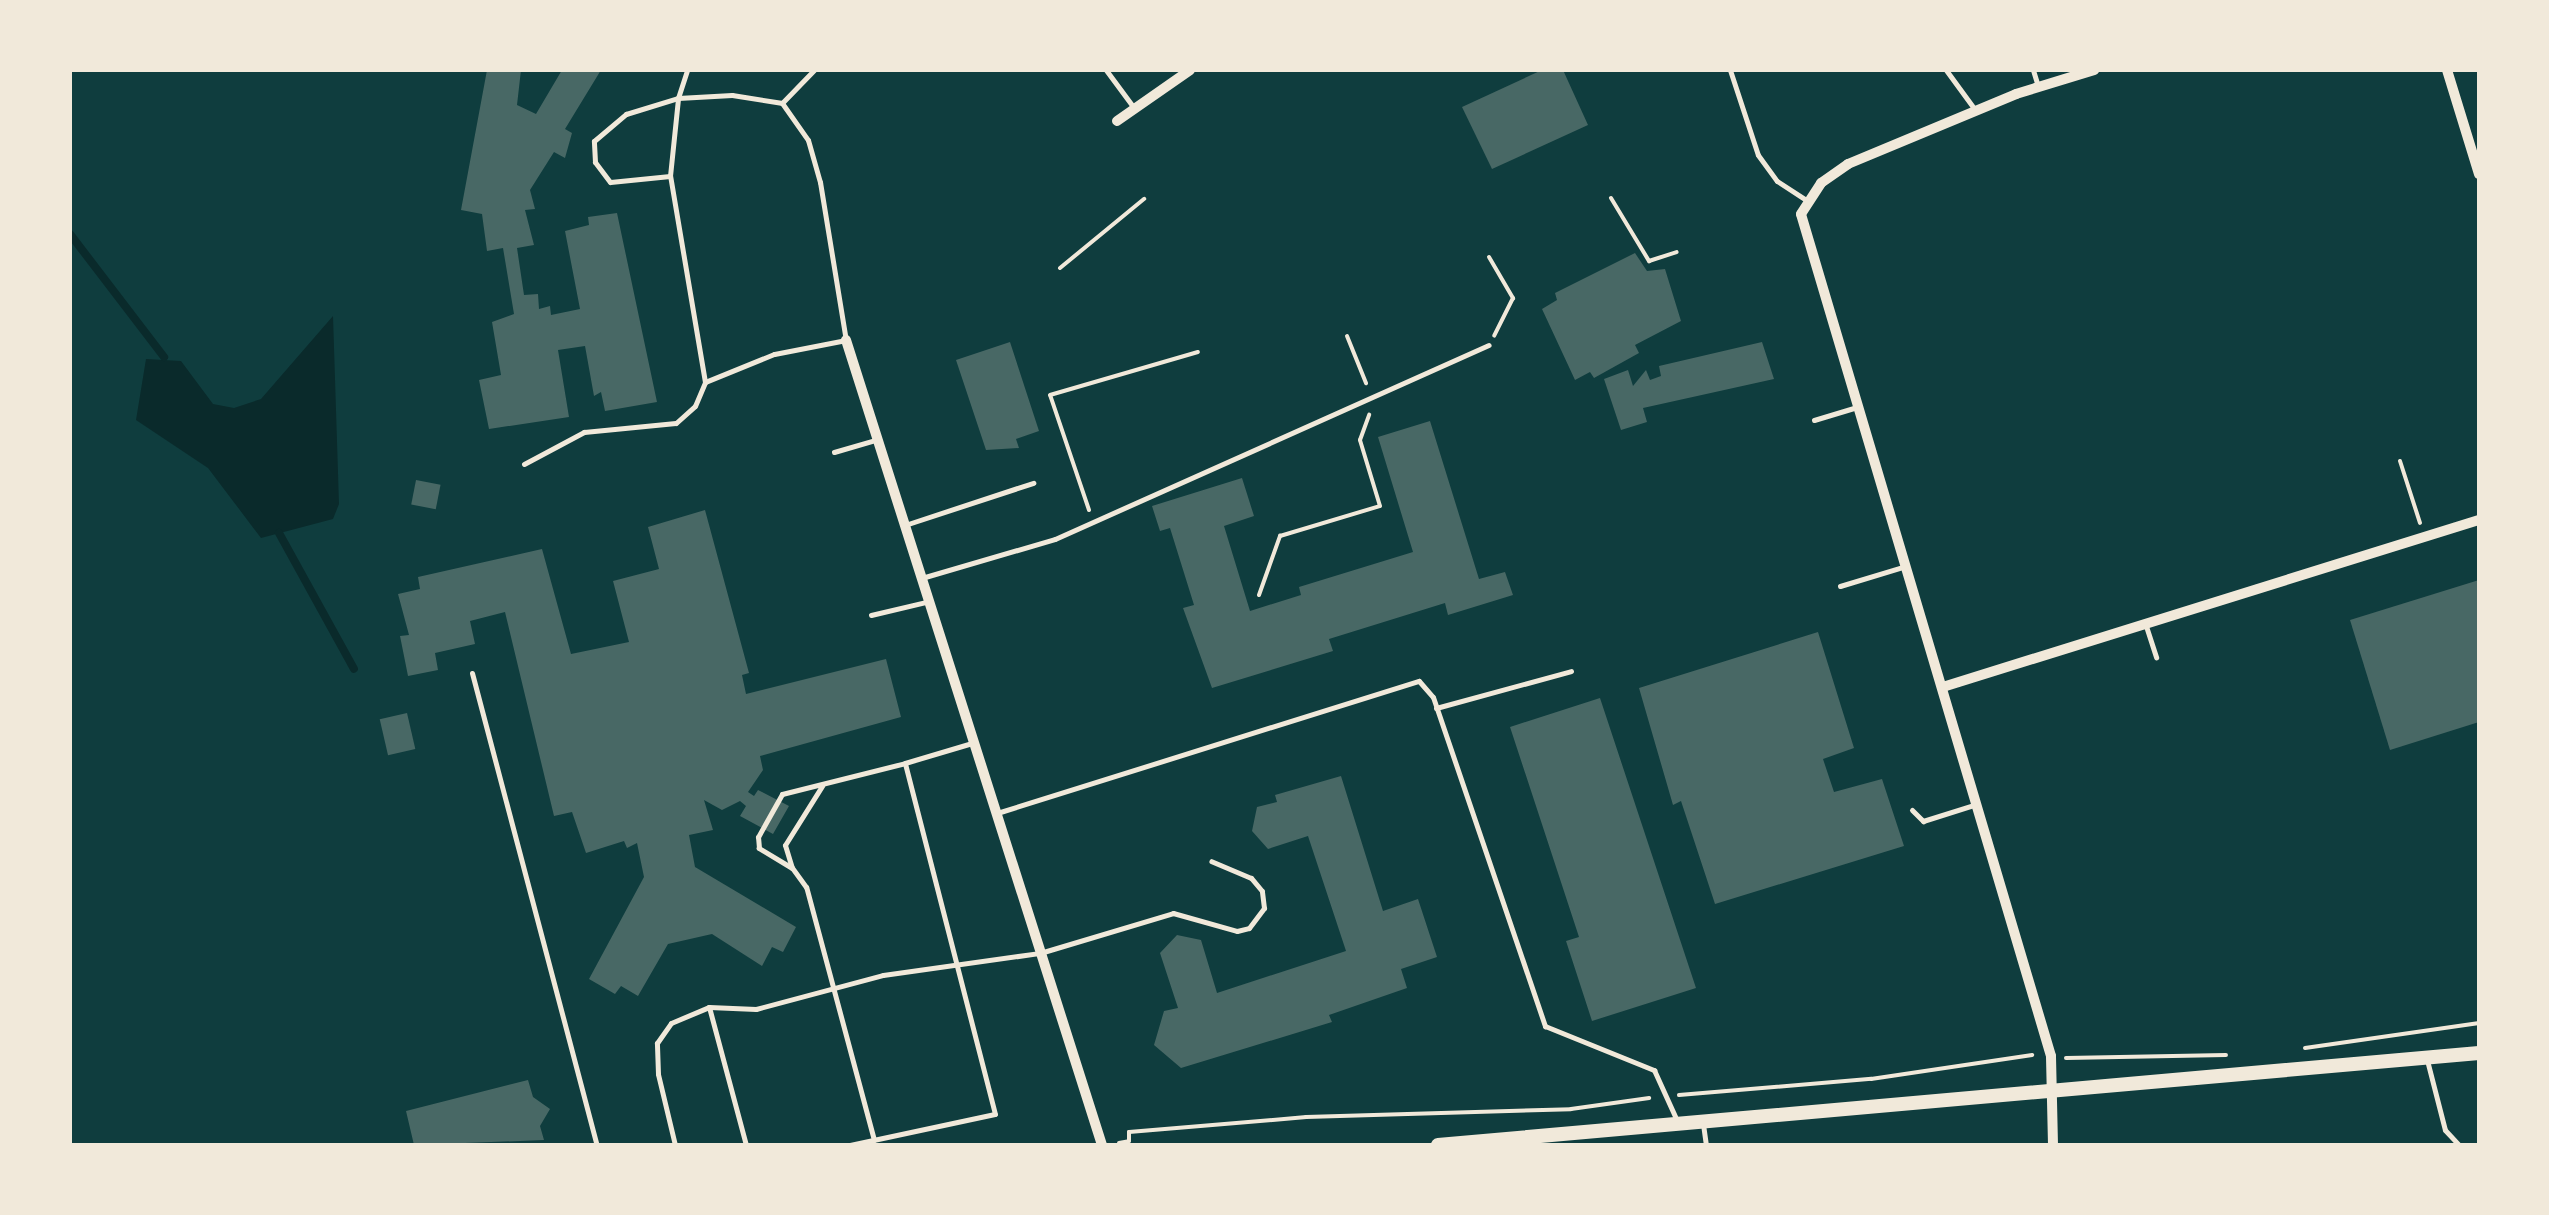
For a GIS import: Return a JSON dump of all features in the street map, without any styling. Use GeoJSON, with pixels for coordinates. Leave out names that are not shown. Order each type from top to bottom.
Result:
{"type":"FeatureCollection","features":[{"type":"Feature","properties":{"kind":"street"},"geometry":{"type":"LineString","coordinates":[[1117,121],[1190,70]]}},
{"type":"Feature","properties":{"kind":"street"},"geometry":{"type":"LineString","coordinates":[[2052,1145],[2051,1056],[1946,686],[1805,238],[1806,200],[1848,164],[2038,87],[2094,70]]}},
{"type":"Feature","properties":{"kind":"street"},"geometry":{"type":"LineString","coordinates":[[2447,70],[2479,174]]}},
{"type":"Feature","properties":{"kind":"street"},"geometry":{"type":"LineString","coordinates":[[846,340],[1102,1145]]}},
{"type":"Feature","properties":{"kind":"street"},"geometry":{"type":"LineString","coordinates":[[1946,686],[2479,520]]}},
{"type":"Feature","properties":{"kind":"street"},"geometry":{"type":"LineString","coordinates":[[1438,1145],[2050,1095],[2479,1053]]}},
{"type":"Feature","properties":{"kind":"lane"},"geometry":{"type":"LineString","coordinates":[[524,464],[584,432],[676,423],[695,406],[705,382],[670,176],[678,98],[687,70]]}},
{"type":"Feature","properties":{"kind":"lane"},"geometry":{"type":"LineString","coordinates":[[782,103],[814,70]]}},
{"type":"Feature","properties":{"kind":"lane"},"geometry":{"type":"LineString","coordinates":[[1106,70],[1135,109]]}},
{"type":"Feature","properties":{"kind":"lane"},"geometry":{"type":"LineString","coordinates":[[1730,70],[1758,155],[1776,181],[1806,200]]}},
{"type":"Feature","properties":{"kind":"lane"},"geometry":{"type":"LineString","coordinates":[[1946,70],[1976,111]]}},
{"type":"Feature","properties":{"kind":"lane"},"geometry":{"type":"LineString","coordinates":[[2033,70],[2038,87]]}},
{"type":"Feature","properties":{"kind":"lane"},"geometry":{"type":"LineString","coordinates":[[670,176],[610,182],[594,162],[594,141],[626,114],[678,98],[732,95],[782,103],[808,140],[820,182],[846,340],[774,354],[705,382]]}},
{"type":"Feature","properties":{"kind":"lane"},"geometry":{"type":"LineString","coordinates":[[924,578],[1093,522],[1374,402],[1490,345]]}},
{"type":"Feature","properties":{"kind":"lane"},"geometry":{"type":"LineString","coordinates":[[1814,420],[1857,408]]}},
{"type":"Feature","properties":{"kind":"lane"},"geometry":{"type":"LineString","coordinates":[[834,452],[878,439]]}},
{"type":"Feature","properties":{"kind":"lane"},"geometry":{"type":"LineString","coordinates":[[907,525],[1033,483]]}},
{"type":"Feature","properties":{"kind":"lane"},"geometry":{"type":"LineString","coordinates":[[1840,586],[1906,566]]}},
{"type":"Feature","properties":{"kind":"lane"},"geometry":{"type":"LineString","coordinates":[[871,615],[931,601]]}},
{"type":"Feature","properties":{"kind":"lane"},"geometry":{"type":"LineString","coordinates":[[2146,624],[2156,656]]}},
{"type":"Feature","properties":{"kind":"lane"},"geometry":{"type":"LineString","coordinates":[[1436,708],[1570,671]]}},
{"type":"Feature","properties":{"kind":"lane"},"geometry":{"type":"LineString","coordinates":[[472,673],[597,1145]]}},
{"type":"Feature","properties":{"kind":"lane"},"geometry":{"type":"LineString","coordinates":[[997,813],[1419,681],[1436,708],[1544,1026],[1654,1070],[1679,1126]]}},
{"type":"Feature","properties":{"kind":"lane"},"geometry":{"type":"LineString","coordinates":[[874,1140],[806,887],[792,868],[760,848],[758,837],[782,794],[975,742]]}},
{"type":"Feature","properties":{"kind":"lane"},"geometry":{"type":"LineString","coordinates":[[850,1145],[995,1114],[961,969],[905,763]]}},
{"type":"Feature","properties":{"kind":"lane"},"geometry":{"type":"LineString","coordinates":[[792,868],[786,845],[824,783]]}},
{"type":"Feature","properties":{"kind":"lane"},"geometry":{"type":"LineString","coordinates":[[1912,810],[1923,820],[1979,804]]}},
{"type":"Feature","properties":{"kind":"lane"},"geometry":{"type":"LineString","coordinates":[[674,1145],[658,1043],[671,1023],[710,1007],[756,1009],[834,986],[961,969],[1040,953],[1172,913],[1238,931],[1249,928],[1264,908],[1262,891],[1251,878],[1211,861]]}},
{"type":"Feature","properties":{"kind":"lane"},"geometry":{"type":"LineString","coordinates":[[710,1007],[746,1145]]}},
{"type":"Feature","properties":{"kind":"lane"},"geometry":{"type":"LineString","coordinates":[[2427,1060],[2445,1130],[2458,1145]]}},
{"type":"Feature","properties":{"kind":"lane"},"geometry":{"type":"LineString","coordinates":[[1703,1124],[1706,1145]]}},
{"type":"Feature","properties":{"kind":"path"},"geometry":{"type":"LineString","coordinates":[[1611,198],[1649,260],[1677,252]]}},
{"type":"Feature","properties":{"kind":"path"},"geometry":{"type":"LineString","coordinates":[[1060,268],[1144,199]]}},
{"type":"Feature","properties":{"kind":"path"},"geometry":{"type":"LineString","coordinates":[[1489,256],[1514,298],[1490,345]]}},
{"type":"Feature","properties":{"kind":"path"},"geometry":{"type":"LineString","coordinates":[[1258,596],[1280,536],[1380,506],[1360,440],[1374,402],[1347,336]]}},
{"type":"Feature","properties":{"kind":"path"},"geometry":{"type":"LineString","coordinates":[[1093,522],[1050,395],[1198,352]]}},
{"type":"Feature","properties":{"kind":"path"},"geometry":{"type":"LineString","coordinates":[[2400,461],[2425,537]]}},
{"type":"Feature","properties":{"kind":"path"},"geometry":{"type":"LineString","coordinates":[[2289,1050],[2479,1023]]}},
{"type":"Feature","properties":{"kind":"path"},"geometry":{"type":"LineString","coordinates":[[1110,1145],[1129,1141],[1129,1132],[1306,1118],[1572,1109],[2051,1056],[2087,1061],[2234,1054]]}},
{"type":"Feature","properties":{"kind":"water"},"geometry":{"type":"Polygon","coordinates":[[[333,316],[339,504],[333,519],[261,538],[208,468],[136,420],[146,359],[181,361],[213,404],[234,408],[261,399],[333,316]]]}},
{"type":"Feature","properties":{"kind":"building"},"geometry":{"type":"Polygon","coordinates":[[[487,70],[521,70],[517,105],[536,114],[562,70],[601,70],[565,129],[572,133],[565,158],[554,152],[530,190],[535,209],[525,210],[534,245],[517,248],[524,295],[538,294],[539,309],[550,306],[551,315],[580,309],[565,231],[589,225],[588,217],[617,213],[657,402],[605,411],[601,392],[594,396],[585,346],[558,350],[569,417],[489,429],[479,380],[501,375],[492,322],[514,314],[503,248],[487,251],[482,214],[461,210],[487,70]]]}},
{"type":"Feature","properties":{"kind":"building"},"geometry":{"type":"Polygon","coordinates":[[[1542,70],[1563,70],[1588,125],[1492,169],[1462,107],[1542,70]]]}},
{"type":"Feature","properties":{"kind":"building"},"geometry":{"type":"Polygon","coordinates":[[[1635,253],[1647,271],[1665,269],[1681,321],[1635,345],[1639,353],[1594,378],[1590,372],[1575,380],[1542,309],[1557,300],[1555,293],[1635,253]]]}},
{"type":"Feature","properties":{"kind":"building"},"geometry":{"type":"Polygon","coordinates":[[[1010,342],[1039,431],[1016,439],[1019,448],[986,450],[956,360],[1010,342]]]}},
{"type":"Feature","properties":{"kind":"building"},"geometry":{"type":"Polygon","coordinates":[[[1762,342],[1774,379],[1643,408],[1647,422],[1621,430],[1604,379],[1628,370],[1633,386],[1646,370],[1650,380],[1661,376],[1659,366],[1762,342]]]}},
{"type":"Feature","properties":{"kind":"building"},"geometry":{"type":"Polygon","coordinates":[[[1430,421],[1479,579],[1505,572],[1513,595],[1448,615],[1445,603],[1329,639],[1333,651],[1212,688],[1183,608],[1194,605],[1170,528],[1160,531],[1152,506],[1242,478],[1254,516],[1224,526],[1250,611],[1301,595],[1299,587],[1413,552],[1378,437],[1430,421]]]}},
{"type":"Feature","properties":{"kind":"building"},"geometry":{"type":"Polygon","coordinates":[[[416,480],[441,485],[436,509],[411,505],[416,480]]]}},
{"type":"Feature","properties":{"kind":"building"},"geometry":{"type":"Polygon","coordinates":[[[705,510],[749,673],[742,675],[746,694],[886,659],[901,717],[760,756],[763,770],[748,792],[754,796],[758,790],[789,806],[773,834],[740,816],[746,806],[740,801],[722,810],[704,800],[713,830],[689,835],[695,867],[796,927],[783,952],[772,947],[762,966],[712,934],[668,944],[638,996],[621,986],[615,994],[589,979],[644,877],[637,843],[627,848],[624,841],[586,853],[572,812],[554,816],[505,612],[470,621],[475,644],[435,653],[438,670],[408,676],[400,636],[409,635],[398,594],[420,589],[418,577],[542,549],[571,654],[629,642],[613,581],[659,569],[648,527],[705,510]]]}},
{"type":"Feature","properties":{"kind":"building"},"geometry":{"type":"Polygon","coordinates":[[[2479,580],[2479,722],[2390,750],[2350,620],[2479,580]]]}},
{"type":"Feature","properties":{"kind":"building"},"geometry":{"type":"Polygon","coordinates":[[[1818,632],[1854,748],[1823,759],[1834,792],[1882,779],[1904,846],[1715,904],[1681,801],[1673,805],[1639,688],[1818,632]]]}},
{"type":"Feature","properties":{"kind":"building"},"geometry":{"type":"Polygon","coordinates":[[[1600,698],[1696,988],[1592,1021],[1566,941],[1579,937],[1510,727],[1600,698]]]}},
{"type":"Feature","properties":{"kind":"building"},"geometry":{"type":"Polygon","coordinates":[[[407,713],[415,749],[388,755],[380,719],[407,713]]]}},
{"type":"Feature","properties":{"kind":"building"},"geometry":{"type":"Polygon","coordinates":[[[1341,776],[1383,911],[1418,899],[1437,957],[1401,969],[1407,988],[1329,1015],[1332,1022],[1181,1068],[1154,1045],[1164,1011],[1178,1008],[1160,953],[1177,935],[1201,940],[1217,993],[1346,951],[1308,836],[1268,849],[1252,831],[1257,807],[1277,802],[1275,795],[1341,776]]]}},
{"type":"Feature","properties":{"kind":"building"},"geometry":{"type":"Polygon","coordinates":[[[528,1080],[533,1097],[550,1109],[540,1126],[544,1140],[414,1145],[406,1111],[528,1080]]]}},
{"type":"Feature","properties":{"kind":"waterway"},"geometry":{"type":"LineString","coordinates":[[70,234],[164,357]]}},
{"type":"Feature","properties":{"kind":"waterway"},"geometry":{"type":"LineString","coordinates":[[279,533],[354,669]]}}]}
